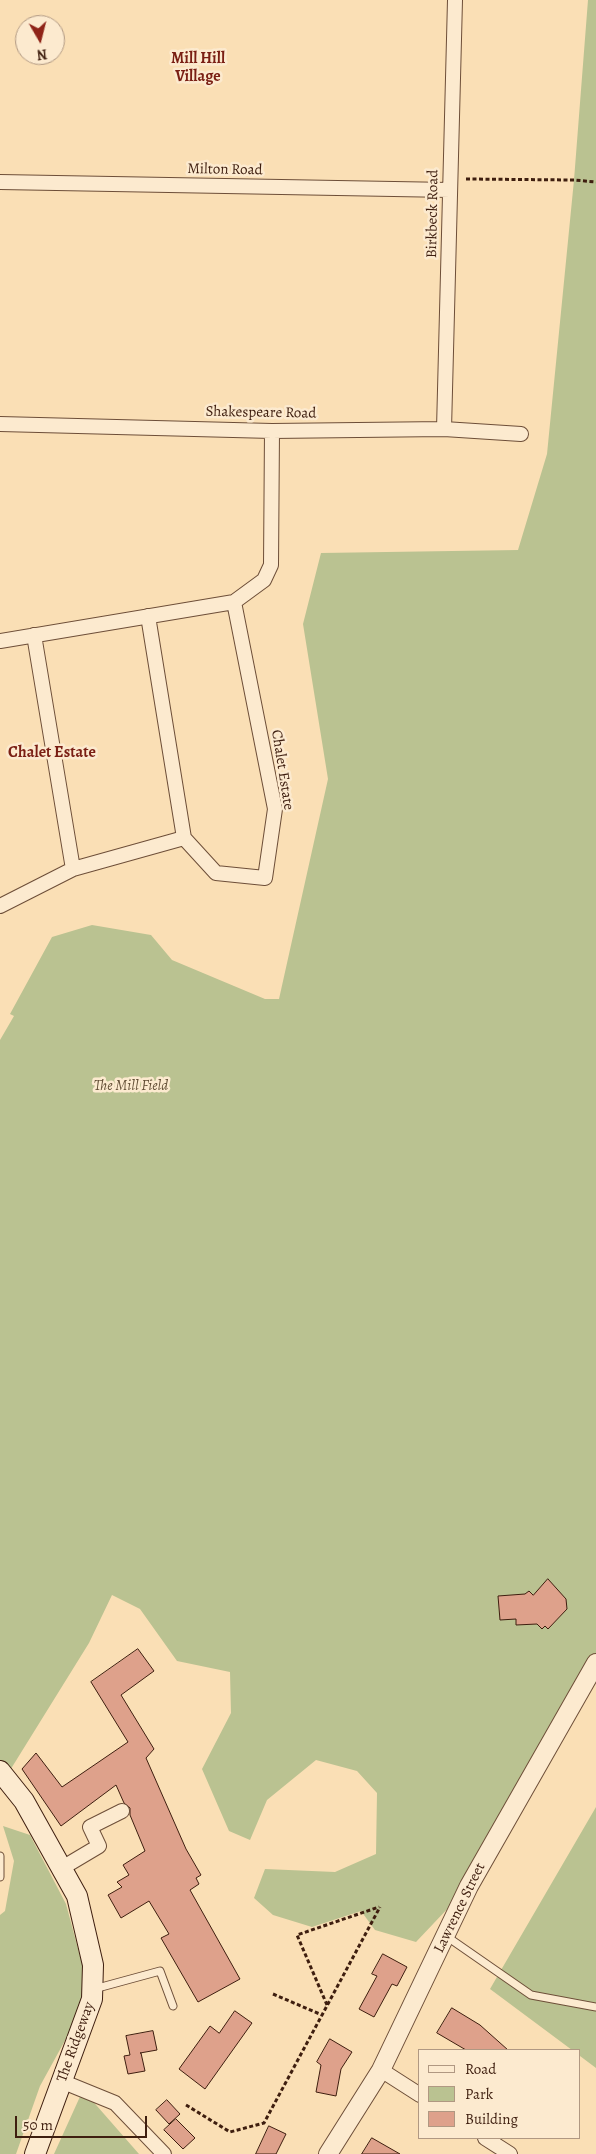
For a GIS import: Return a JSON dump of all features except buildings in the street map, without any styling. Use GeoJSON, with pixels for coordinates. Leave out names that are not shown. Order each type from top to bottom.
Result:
{"type":"FeatureCollection","features":[{"type":"Feature","properties":{"kind":"main road","name":"The Ridgeway"},"geometry":{"type":"LineString","coordinates":[[0,1771],[24,1801],[77,1896],[93,1965],[92,1999],[34,2154]]}},
{"type":"Feature","properties":{"kind":"street","name":"Birkbeck Road"},"geometry":{"type":"LineString","coordinates":[[444,429],[456,0]]}},
{"type":"Feature","properties":{"kind":"street","name":"Milton Road"},"geometry":{"type":"LineString","coordinates":[[0,182],[450,185]]}},
{"type":"Feature","properties":{"kind":"street","name":"Shakespeare Road"},"geometry":{"type":"LineString","coordinates":[[0,424],[272,431],[444,429],[521,434]]}},
{"type":"Feature","properties":{"kind":"street"},"geometry":{"type":"LineString","coordinates":[[0,642],[234,602],[264,580],[271,565],[272,431]]}},
{"type":"Feature","properties":{"kind":"street","name":"Chalet Estate"},"geometry":{"type":"LineString","coordinates":[[184,838],[216,873],[265,878],[275,809],[234,602]]}},
{"type":"Feature","properties":{"kind":"street"},"geometry":{"type":"LineString","coordinates":[[0,906],[73,869],[184,838],[148,616]]}},
{"type":"Feature","properties":{"kind":"street"},"geometry":{"type":"LineString","coordinates":[[34,635],[73,869]]}},
{"type":"Feature","properties":{"kind":"street","name":"Lawrence Street"},"geometry":{"type":"LineString","coordinates":[[328,2154],[381,2070],[468,1886],[596,1663]]}},
{"type":"Feature","properties":{"kind":"street"},"geometry":{"type":"LineString","coordinates":[[62,1868],[99,1846],[90,1827],[122,1811]]}},
{"type":"Feature","properties":{"kind":"street"},"geometry":{"type":"LineString","coordinates":[[381,2070],[418,2094]]}},
{"type":"Feature","properties":{"kind":"street"},"geometry":{"type":"LineString","coordinates":[[61,2081],[115,2103],[164,2154]]}},
{"type":"Feature","properties":{"kind":"street"},"geometry":{"type":"LineString","coordinates":[[487,2139],[510,2154]]}},
{"type":"Feature","properties":{"kind":"lane"},"geometry":{"type":"LineString","coordinates":[[0,1856],[0,1876]]}},
{"type":"Feature","properties":{"kind":"lane"},"geometry":{"type":"LineString","coordinates":[[446,1935],[531,1995],[596,2007]]}},
{"type":"Feature","properties":{"kind":"lane"},"geometry":{"type":"LineString","coordinates":[[93,1989],[160,1971],[173,2006]]}},
{"type":"Feature","properties":{"kind":"path"},"geometry":{"type":"LineString","coordinates":[[450,185],[574,180],[596,182]]}},
{"type":"Feature","properties":{"kind":"path"},"geometry":{"type":"LineString","coordinates":[[186,2106],[230,2132],[264,2123],[327,2006],[380,1907],[297,1935],[327,2006]]}},
{"type":"Feature","properties":{"kind":"path"},"geometry":{"type":"LineString","coordinates":[[273,1994],[322,2015]]}},
{"type":"Feature","properties":{"kind":"green space","name":"The Mill Field"},"geometry":{"type":"Polygon","coordinates":[[[588,0],[596,0],[596,1663],[469,1886],[416,1942],[375,1930],[361,1911],[312,1927],[273,1915],[254,1898],[265,1869],[335,1872],[376,1854],[377,1793],[357,1771],[316,1760],[267,1800],[250,1840],[229,1831],[202,1769],[231,1713],[230,1672],[177,1661],[140,1609],[112,1595],[89,1643],[4,1780],[0,1776],[0,1040],[14,1016],[10,1014],[52,937],[92,925],[151,935],[172,960],[265,999],[279,999],[328,779],[303,624],[321,553],[518,550],[547,454],[574,180],[588,0]]]}},
{"type":"Feature","properties":{"kind":"green space"},"geometry":{"type":"Polygon","coordinates":[[[596,1807],[596,2068],[581,2057],[581,2049],[571,2049],[490,1989],[596,1807]]]}},
{"type":"Feature","properties":{"kind":"green space"},"geometry":{"type":"Polygon","coordinates":[[[3,1826],[30,1835],[66,1904],[84,1971],[85,2004],[40,2086],[16,2154],[0,2154],[0,1915],[5,1911],[14,1861],[3,1826]]]}},
{"type":"Feature","properties":{"kind":"green space"},"geometry":{"type":"Polygon","coordinates":[[[83,2090],[139,2154],[54,2154],[83,2090]]]}},
{"type":"Feature","properties":{"kind":"district","name":"Mill Hill Village"},"geometry":{"type":"Point","coordinates":[198,68]}},
{"type":"Feature","properties":{"kind":"district","name":"Chalet Estate"},"geometry":{"type":"Point","coordinates":[52,753]}}]}
